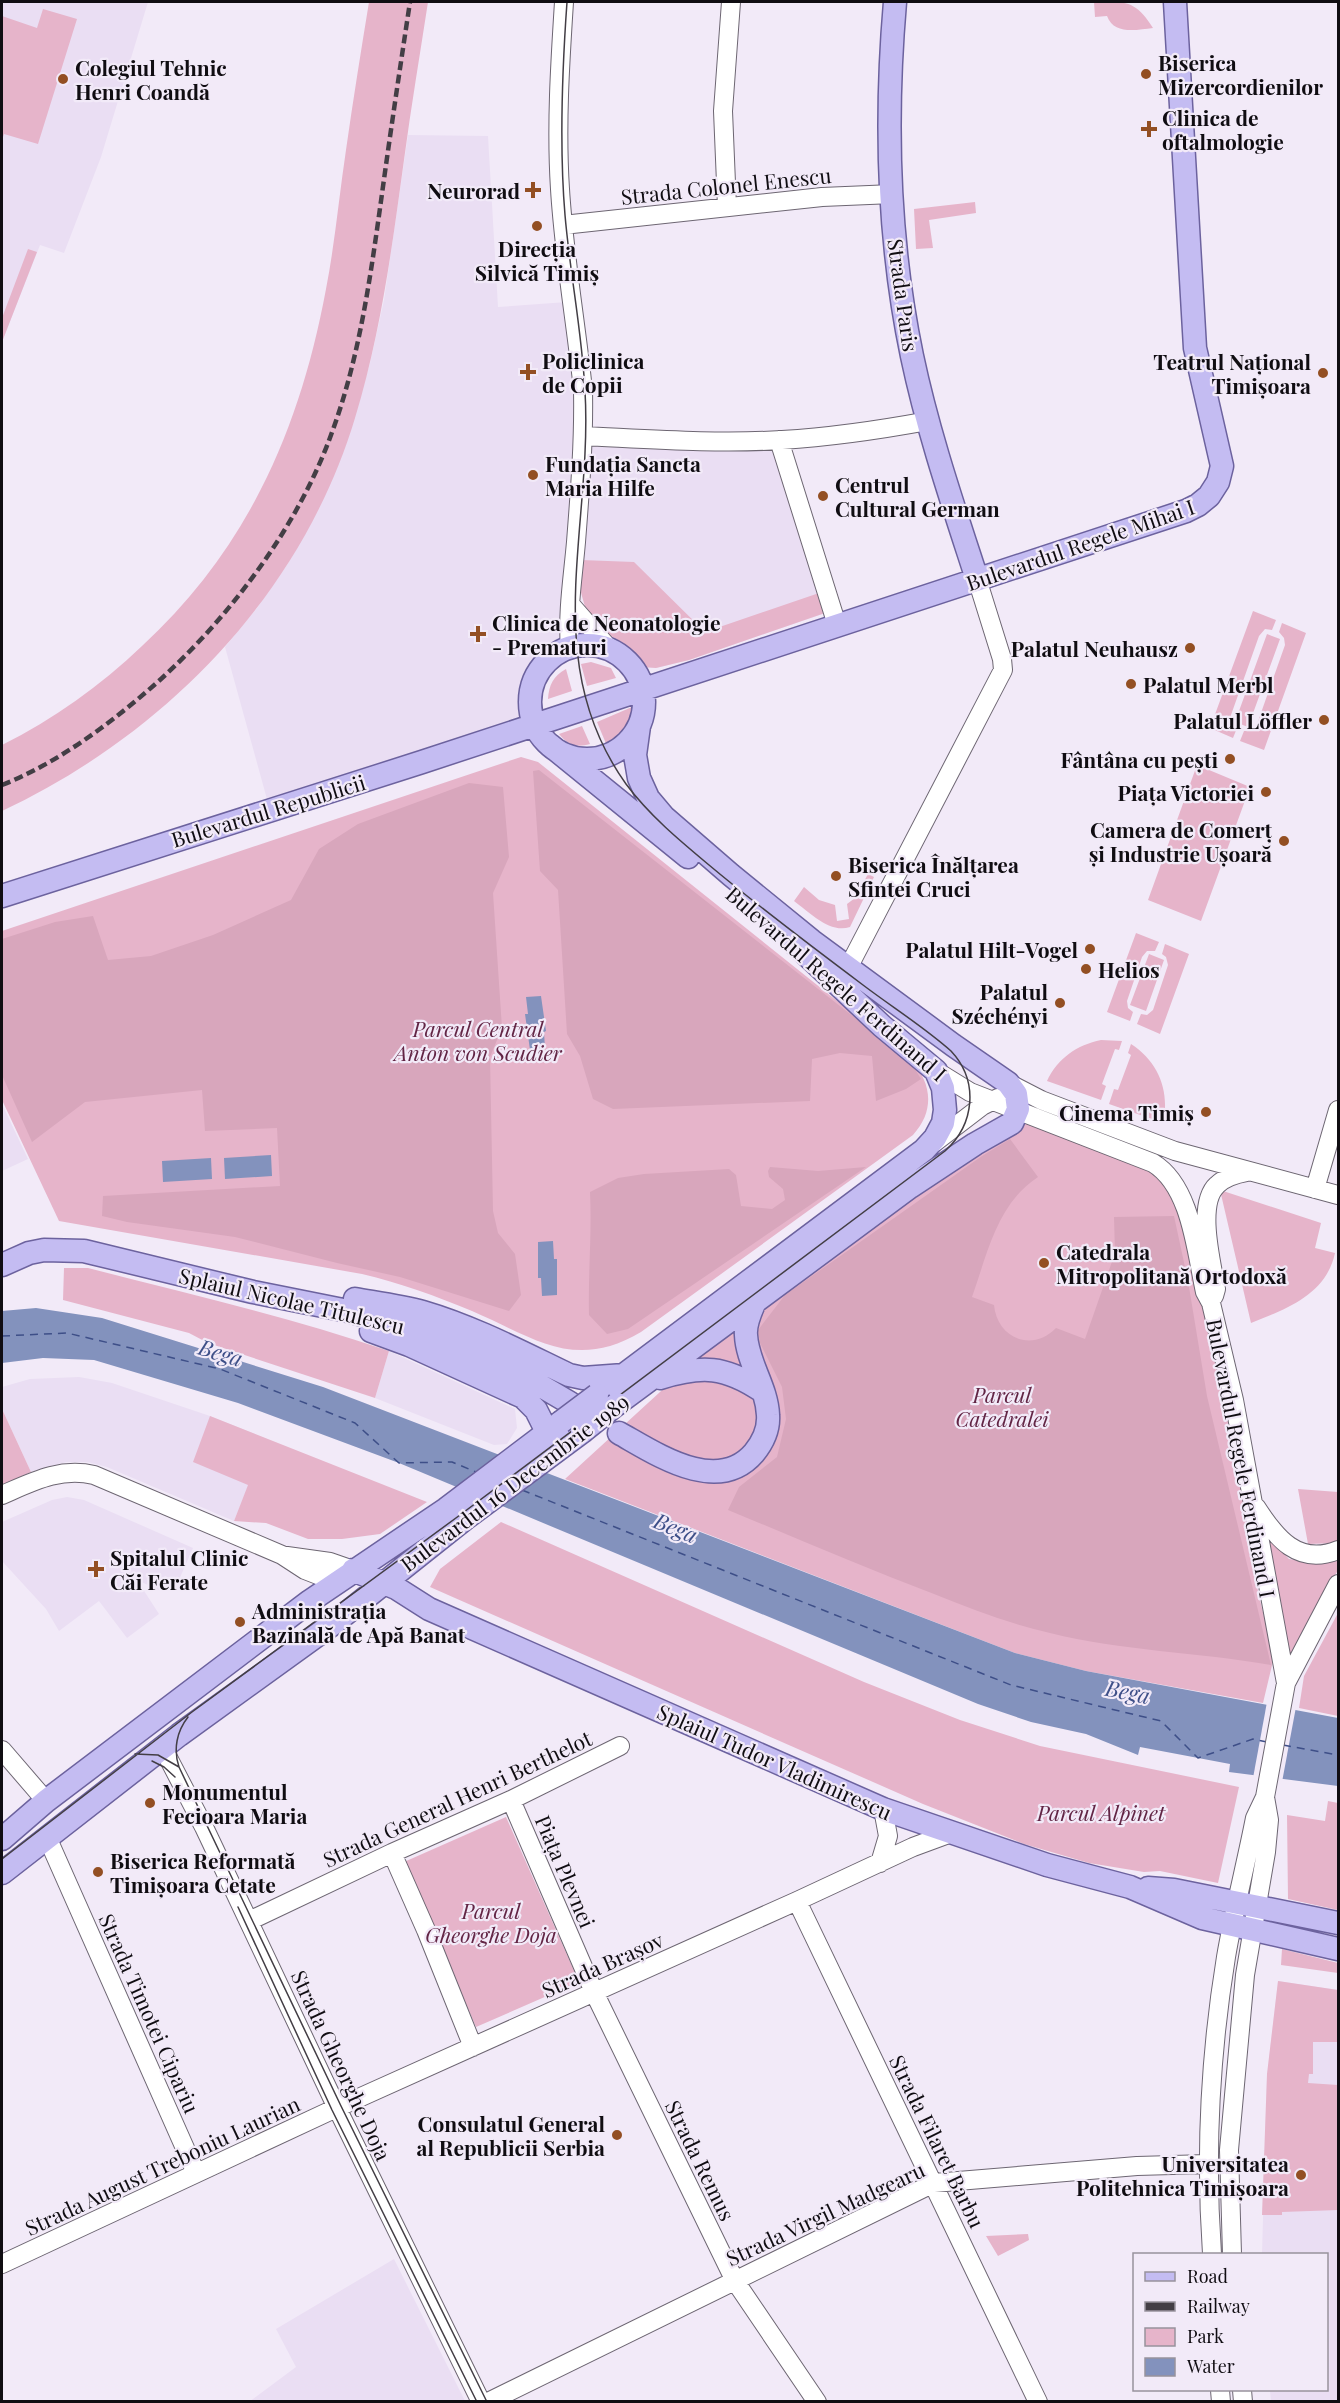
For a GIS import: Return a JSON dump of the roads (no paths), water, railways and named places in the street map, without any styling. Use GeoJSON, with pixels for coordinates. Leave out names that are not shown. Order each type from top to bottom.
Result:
{"type":"FeatureCollection","features":[{"type":"Feature","properties":{"kind":"main road","name":"Strada Paris"},"geometry":{"type":"LineString","coordinates":[[895,2],[891,91],[893,194],[906,321],[928,421],[977,579]]}},
{"type":"Feature","properties":{"kind":"main road","name":"Bulevardul Regele Mihai I"},"geometry":{"type":"LineString","coordinates":[[643,688],[1193,508],[1209,496],[1219,479],[1221,458],[1195,348],[1174,2]]}},
{"type":"Feature","properties":{"kind":"main road"},"geometry":{"type":"LineString","coordinates":[[639,726],[623,747],[607,756],[587,759],[568,756],[550,745],[535,723],[530,699],[540,670],[554,656],[570,648],[592,645],[620,656],[634,670],[643,688]]}},
{"type":"Feature","properties":{"kind":"main road","name":"Bulevardul Republicii"},"geometry":{"type":"LineString","coordinates":[[2,896],[643,688]]}},
{"type":"Feature","properties":{"kind":"main road","name":"Bulevardul Regele Ferdinand I"},"geometry":{"type":"LineString","coordinates":[[643,688],[645,706],[635,748],[637,770],[645,792],[658,811],[731,875],[1014,1096]]}},
{"type":"Feature","properties":{"kind":"main road","name":"Bulevardul Regele Ferdinand I"},"geometry":{"type":"LineString","coordinates":[[550,745],[809,956],[882,1026],[936,1071]]}},
{"type":"Feature","properties":{"kind":"main road"},"geometry":{"type":"LineString","coordinates":[[924,1150],[935,1138],[943,1124],[944,1088],[936,1071]]}},
{"type":"Feature","properties":{"kind":"main road","name":"Bulevardul 16 Decembrie 1989"},"geometry":{"type":"LineString","coordinates":[[2,1873],[163,1748],[334,1623],[376,1588],[456,1513],[555,1429],[607,1400],[647,1382],[910,1187],[1014,1121],[1014,1096]]}},
{"type":"Feature","properties":{"kind":"main road","name":"Bulevardul 16 Decembrie 1989"},"geometry":{"type":"LineString","coordinates":[[555,1429],[582,1432],[624,1375],[924,1150]]}},
{"type":"Feature","properties":{"kind":"main road","name":"Splaiul Nicolae Titulescu"},"geometry":{"type":"LineString","coordinates":[[2,1264],[36,1251],[72,1250],[105,1255],[253,1292],[348,1311],[434,1336],[524,1376],[555,1429]]}},
{"type":"Feature","properties":{"kind":"main road"},"geometry":{"type":"LineString","coordinates":[[253,1292],[296,1292],[403,1307],[461,1326],[569,1375],[584,1378],[624,1375]]}},
{"type":"Feature","properties":{"kind":"main road"},"geometry":{"type":"LineString","coordinates":[[253,1292],[293,1309],[388,1337],[524,1397],[555,1429]]}},
{"type":"Feature","properties":{"kind":"main road"},"geometry":{"type":"LineString","coordinates":[[619,1433],[672,1462],[689,1468],[720,1470],[737,1465],[750,1457],[760,1446],[766,1432],[768,1416],[746,1334],[754,1304]]}},
{"type":"Feature","properties":{"kind":"main road"},"geometry":{"type":"LineString","coordinates":[[647,1382],[680,1372],[712,1368],[735,1375],[762,1391]]}},
{"type":"Feature","properties":{"kind":"main road","name":"Bulevardul 16 Decembrie 1989"},"geometry":{"type":"LineString","coordinates":[[2,1839],[46,1801],[344,1576],[456,1513]]}},
{"type":"Feature","properties":{"kind":"main road","name":"Splaiul Tudor Vladimirescu"},"geometry":{"type":"LineString","coordinates":[[344,1576],[429,1609],[883,1809],[1047,1865],[1130,1887],[1202,1918],[1338,1949]]}},
{"type":"Feature","properties":{"kind":"main road","name":"Splaiul Tudor Vladimirescu"},"geometry":{"type":"LineString","coordinates":[[1130,1887],[1174,1890],[1338,1923]]}},
{"type":"Feature","properties":{"kind":"street"},"geometry":{"type":"LineString","coordinates":[[564,2],[558,126],[560,191],[580,358],[584,436],[568,629],[570,648]]}},
{"type":"Feature","properties":{"kind":"street"},"geometry":{"type":"LineString","coordinates":[[727,207],[723,111],[731,2]]}},
{"type":"Feature","properties":{"kind":"street","name":"Strada Colonel Enescu"},"geometry":{"type":"LineString","coordinates":[[563,225],[822,197],[893,194]]}},
{"type":"Feature","properties":{"kind":"street"},"geometry":{"type":"LineString","coordinates":[[584,436],[663,440],[779,440],[881,429],[928,421]]}},
{"type":"Feature","properties":{"kind":"street"},"geometry":{"type":"LineString","coordinates":[[779,440],[837,625]]}},
{"type":"Feature","properties":{"kind":"street"},"geometry":{"type":"LineString","coordinates":[[848,968],[1004,668],[977,579]]}},
{"type":"Feature","properties":{"kind":"street"},"geometry":{"type":"LineString","coordinates":[[571,605],[606,645],[620,656]]}},
{"type":"Feature","properties":{"kind":"street","name":"Bulevardul Regele Ferdinand I"},"geometry":{"type":"LineString","coordinates":[[936,1071],[963,1088],[992,1100],[1014,1096],[1043,1122],[1153,1163],[1171,1177],[1182,1196],[1234,1400],[1255,1504],[1256,1522],[1286,1683]]}},
{"type":"Feature","properties":{"kind":"street"},"geometry":{"type":"LineString","coordinates":[[1014,1096],[1041,1100],[1175,1151],[1338,1195]]}},
{"type":"Feature","properties":{"kind":"street","name":"Bulevardul 16 Decembrie 1989"},"geometry":{"type":"LineString","coordinates":[[924,1150],[992,1100]]}},
{"type":"Feature","properties":{"kind":"street"},"geometry":{"type":"LineString","coordinates":[[1315,1189],[1338,1110]]}},
{"type":"Feature","properties":{"kind":"street"},"geometry":{"type":"LineString","coordinates":[[998,1132],[1027,1123],[1043,1122]]}},
{"type":"Feature","properties":{"kind":"street"},"geometry":{"type":"LineString","coordinates":[[1211,1303],[1216,1289],[1206,1209],[1215,1186],[1232,1176],[1247,1172]]}},
{"type":"Feature","properties":{"kind":"street","name":"Splaiul Tudor Vladimirescu"},"geometry":{"type":"LineString","coordinates":[[2,1495],[56,1474],[84,1473],[104,1478],[282,1555],[304,1570],[344,1576]]}},
{"type":"Feature","properties":{"kind":"street"},"geometry":{"type":"LineString","coordinates":[[1255,1504],[1275,1533],[1290,1547],[1317,1554],[1338,1550]]}},
{"type":"Feature","properties":{"kind":"street"},"geometry":{"type":"LineString","coordinates":[[1212,2253],[1208,2164],[1213,2070],[1223,1974],[1242,1928],[1247,1904],[1266,1852],[1269,1820],[1265,1797],[1286,1683],[1338,1584]]}},
{"type":"Feature","properties":{"kind":"street","name":"Strada General Henri Berthelot"},"geometry":{"type":"LineString","coordinates":[[249,1921],[392,1853],[512,1800],[620,1746]]}},
{"type":"Feature","properties":{"kind":"street","name":"Strada Gheorghe Doja"},"geometry":{"type":"LineString","coordinates":[[163,1748],[482,2402]]}},
{"type":"Feature","properties":{"kind":"street"},"geometry":{"type":"LineString","coordinates":[[2,1750],[46,1801]]}},
{"type":"Feature","properties":{"kind":"street","name":"Piața Plevnei"},"geometry":{"type":"LineString","coordinates":[[512,1800],[594,1992]]}},
{"type":"Feature","properties":{"kind":"street"},"geometry":{"type":"LineString","coordinates":[[880,1863],[888,1836],[883,1809]]}},
{"type":"Feature","properties":{"kind":"street","name":"Strada Brașov"},"geometry":{"type":"LineString","coordinates":[[339,2107],[797,1902],[913,1847],[951,1833]]}},
{"type":"Feature","properties":{"kind":"street","name":"Strada Timotei Cipariu"},"geometry":{"type":"LineString","coordinates":[[47,1837],[196,2173]]}},
{"type":"Feature","properties":{"kind":"street"},"geometry":{"type":"LineString","coordinates":[[392,1853],[473,2047]]}},
{"type":"Feature","properties":{"kind":"street","name":"Strada Filaret Barbu"},"geometry":{"type":"LineString","coordinates":[[797,1902],[1038,2402]]}},
{"type":"Feature","properties":{"kind":"street"},"geometry":{"type":"LineString","coordinates":[[1232,2253],[1229,2150],[1245,1975],[1242,1928]]}},
{"type":"Feature","properties":{"kind":"street","name":"Strada Remus"},"geometry":{"type":"LineString","coordinates":[[594,1992],[735,2281],[817,2402]]}},
{"type":"Feature","properties":{"kind":"street","name":"Strada August Treboniu Laurian"},"geometry":{"type":"LineString","coordinates":[[2,2264],[339,2107]]}},
{"type":"Feature","properties":{"kind":"street","name":"Strada Virgil Madgearu"},"geometry":{"type":"LineString","coordinates":[[488,2402],[934,2183],[1137,2166],[1208,2164]]}},
{"type":"Feature","properties":{"kind":"water"},"geometry":{"type":"Polygon","coordinates":[[[541,996],[546,1031],[544,1032],[545,1049],[530,1050],[525,1014],[528,1014],[526,997],[541,996]]]}},
{"type":"Feature","properties":{"kind":"water"},"geometry":{"type":"Polygon","coordinates":[[[271,1155],[272,1176],[225,1179],[224,1158],[271,1155]]]}},
{"type":"Feature","properties":{"kind":"water"},"geometry":{"type":"Polygon","coordinates":[[[211,1158],[212,1179],[163,1182],[162,1161],[211,1158]]]}},
{"type":"Feature","properties":{"kind":"water"},"geometry":{"type":"Polygon","coordinates":[[[553,1241],[554,1259],[557,1259],[557,1295],[542,1296],[541,1278],[538,1278],[538,1242],[553,1241]]]}},
{"type":"Feature","properties":{"kind":"water","name":"Bega"},"geometry":{"type":"Polygon","coordinates":[[[36,1308],[102,1318],[323,1387],[1015,1653],[1086,1671],[1338,1718],[1338,1786],[1229,1772],[1230,1764],[1140,1747],[1138,1755],[1086,1734],[1031,1722],[978,1704],[399,1463],[238,1403],[94,1360],[43,1358],[2,1363],[2,1311],[36,1308]]]}},
{"type":"Feature","properties":{"kind":"tram line"},"geometry":{"type":"LineString","coordinates":[[2,1859],[192,1712],[460,1515],[945,1151],[963,1128],[967,1115],[970,1102],[966,1075],[951,1051],[766,911],[676,837],[654,817],[626,784],[599,737],[584,690],[576,642],[578,543],[585,442],[585,391],[563,188],[562,108],[567,2]]}},
{"type":"Feature","properties":{"kind":"tram line"},"geometry":{"type":"LineString","coordinates":[[188,1717],[177,1741],[176,1754],[179,1767],[341,2106],[487,2402]]}},
{"type":"Feature","properties":{"kind":"tram line"},"geometry":{"type":"LineString","coordinates":[[135,1754],[158,1755],[179,1767]]}},
{"type":"Feature","properties":{"kind":"tram line"},"geometry":{"type":"LineString","coordinates":[[152,1761],[164,1767],[175,1777]]}},
{"type":"Feature","properties":{"kind":"tram line"},"geometry":{"type":"LineString","coordinates":[[238,1907],[332,2110],[477,2402]]}},
{"type":"Feature","properties":{"kind":"railway"},"geometry":{"type":"LineString","coordinates":[[2,785],[45,765],[86,739],[161,679],[213,626],[237,597],[260,567],[300,502],[331,435],[356,349],[372,260],[410,2]]}},
{"type":"Feature","properties":{"kind":"place","name":"Biserica Mizercordienilor"},"geometry":{"type":"Point","coordinates":[1146,74]}},
{"type":"Feature","properties":{"kind":"place","name":"Colegiul Tehnic Henri Coandă"},"geometry":{"type":"Point","coordinates":[63,79]}},
{"type":"Feature","properties":{"kind":"place","name":"Clinica de oftalmologie"},"geometry":{"type":"Point","coordinates":[1149,129]}},
{"type":"Feature","properties":{"kind":"place","name":"Neurorad"},"geometry":{"type":"Point","coordinates":[533,190]}},
{"type":"Feature","properties":{"kind":"place","name":"Direcția Silvică Timiș"},"geometry":{"type":"Point","coordinates":[537,226]}},
{"type":"Feature","properties":{"kind":"place","name":"Policlinica de Copii"},"geometry":{"type":"Point","coordinates":[528,372]}},
{"type":"Feature","properties":{"kind":"place","name":"Teatrul Național Timișoara"},"geometry":{"type":"Point","coordinates":[1323,373]}},
{"type":"Feature","properties":{"kind":"place","name":"Fundația Sancta Maria Hilfe"},"geometry":{"type":"Point","coordinates":[533,475]}},
{"type":"Feature","properties":{"kind":"place","name":"Centrul Cultural German"},"geometry":{"type":"Point","coordinates":[823,496]}},
{"type":"Feature","properties":{"kind":"place","name":"Clinica de Neonatologie - Prematuri"},"geometry":{"type":"Point","coordinates":[478,634]}},
{"type":"Feature","properties":{"kind":"place","name":"Palatul Neuhausz"},"geometry":{"type":"Point","coordinates":[1190,648]}},
{"type":"Feature","properties":{"kind":"place","name":"Palatul Merbl"},"geometry":{"type":"Point","coordinates":[1131,684]}},
{"type":"Feature","properties":{"kind":"place","name":"Palatul Löffler"},"geometry":{"type":"Point","coordinates":[1324,720]}},
{"type":"Feature","properties":{"kind":"place","name":"Fântâna cu pești"},"geometry":{"type":"Point","coordinates":[1230,759]}},
{"type":"Feature","properties":{"kind":"place","name":"Piața Victoriei"},"geometry":{"type":"Point","coordinates":[1266,792]}},
{"type":"Feature","properties":{"kind":"place","name":"Camera de Comerț și Industrie Ușoară"},"geometry":{"type":"Point","coordinates":[1284,841]}},
{"type":"Feature","properties":{"kind":"place","name":"Biserica Înălțarea Sfintei Cruci"},"geometry":{"type":"Point","coordinates":[836,876]}},
{"type":"Feature","properties":{"kind":"place","name":"Palatul Hilt-Vogel"},"geometry":{"type":"Point","coordinates":[1090,949]}},
{"type":"Feature","properties":{"kind":"place","name":"Helios"},"geometry":{"type":"Point","coordinates":[1086,969]}},
{"type":"Feature","properties":{"kind":"place","name":"Palatul Széchényi"},"geometry":{"type":"Point","coordinates":[1060,1003]}},
{"type":"Feature","properties":{"kind":"place","name":"Cinema Timiș"},"geometry":{"type":"Point","coordinates":[1206,1112]}},
{"type":"Feature","properties":{"kind":"place","name":"Catedrala Mitropolitană Ortodoxă"},"geometry":{"type":"Point","coordinates":[1044,1263]}},
{"type":"Feature","properties":{"kind":"place","name":"Spitalul Clinic Căi Ferate"},"geometry":{"type":"Point","coordinates":[96,1569]}},
{"type":"Feature","properties":{"kind":"place","name":"Administrația Bazinală de Apă Banat"},"geometry":{"type":"Point","coordinates":[240,1622]}},
{"type":"Feature","properties":{"kind":"place","name":"Monumentul Fecioara Maria"},"geometry":{"type":"Point","coordinates":[150,1803]}},
{"type":"Feature","properties":{"kind":"place","name":"Biserica Reformată Timișoara Cetate"},"geometry":{"type":"Point","coordinates":[98,1872]}},
{"type":"Feature","properties":{"kind":"place","name":"Consulatul General al Republicii Serbia"},"geometry":{"type":"Point","coordinates":[617,2135]}},
{"type":"Feature","properties":{"kind":"place","name":"Universitatea Politehnica Timișoara"},"geometry":{"type":"Point","coordinates":[1301,2175]}},
{"type":"Feature","properties":{"kind":"park label","name":"Parcul Central Anton von Scudier"},"geometry":{"type":"Point","coordinates":[478,1040]}},
{"type":"Feature","properties":{"kind":"park label","name":"Parcul Catedralei"},"geometry":{"type":"Point","coordinates":[1002,1406]}},
{"type":"Feature","properties":{"kind":"park label","name":"Parcul Alpinet"},"geometry":{"type":"Point","coordinates":[1101,1812]}},
{"type":"Feature","properties":{"kind":"park label","name":"Parcul Gheorghe Doja"},"geometry":{"type":"Point","coordinates":[491,1922]}}]}
